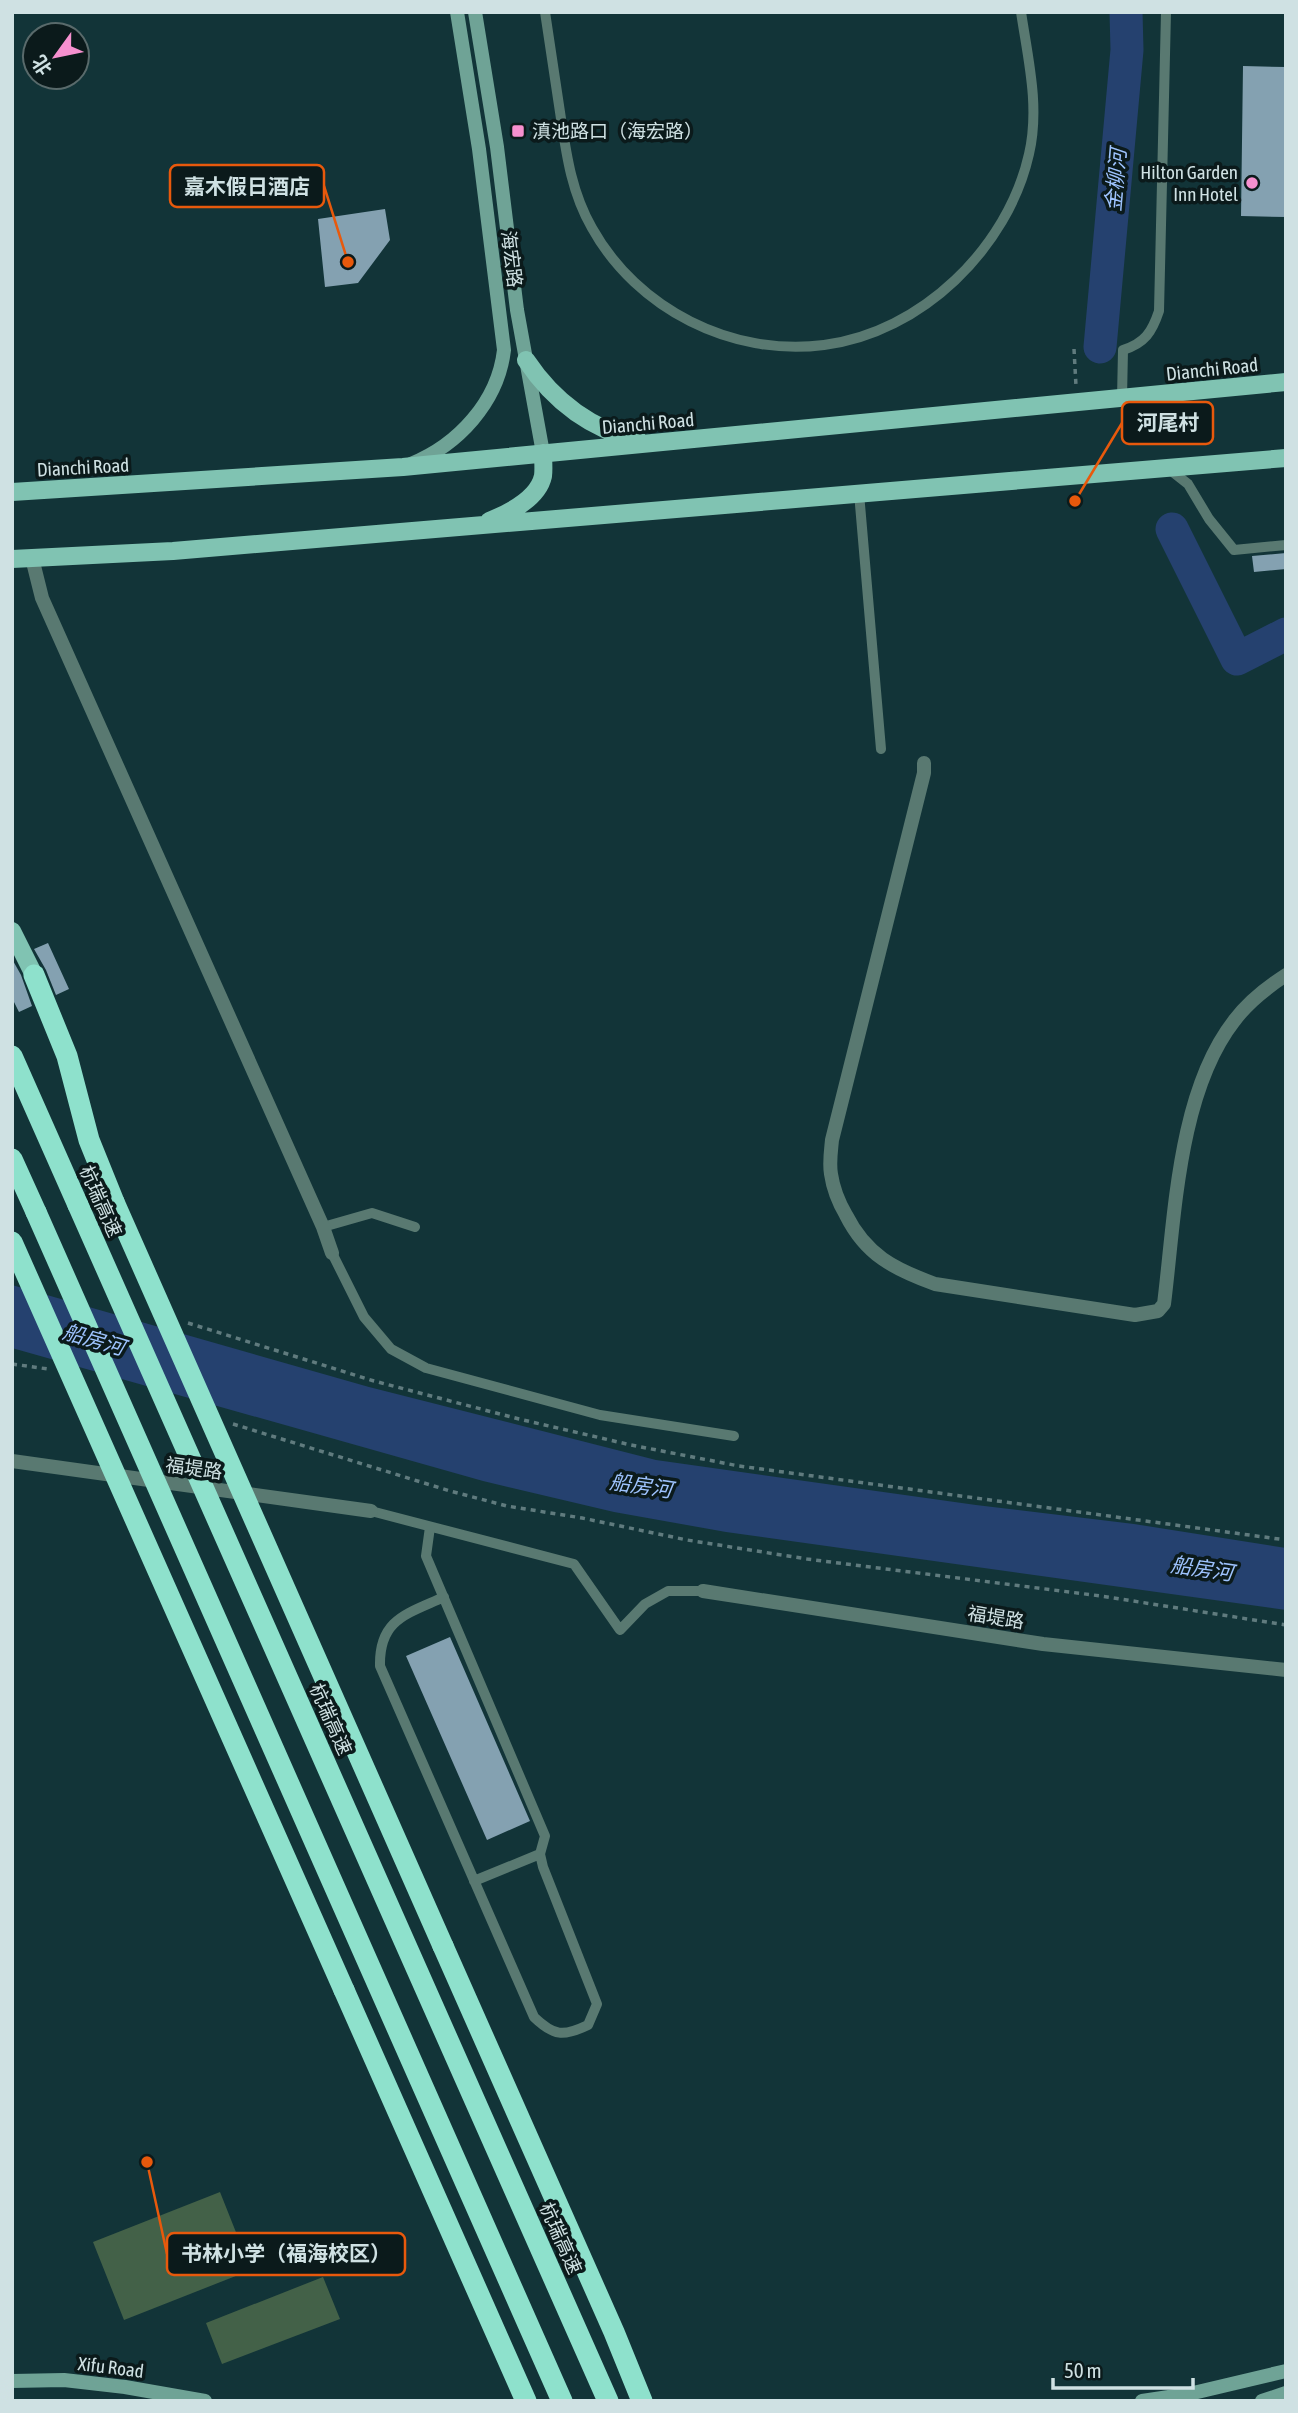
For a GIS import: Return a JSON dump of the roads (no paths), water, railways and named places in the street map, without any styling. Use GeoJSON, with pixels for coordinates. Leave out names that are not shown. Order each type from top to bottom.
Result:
{"type":"FeatureCollection","features":[{"type":"Feature","properties":{"kind":"highway"},"geometry":{"type":"LineString","coordinates":[[34,975],[67,1056],[89,1140],[114,1202],[605,2311],[642,2401]]}},
{"type":"Feature","properties":{"kind":"highway","name":"杭瑞高速"},"geometry":{"type":"LineString","coordinates":[[12,1056],[608,2401]]}},
{"type":"Feature","properties":{"kind":"highway"},"geometry":{"type":"LineString","coordinates":[[12,1159],[562,2401]]}},
{"type":"Feature","properties":{"kind":"highway"},"geometry":{"type":"LineString","coordinates":[[12,1242],[526,2401]]}},
{"type":"Feature","properties":{"kind":"main road","name":"海宏路"},"geometry":{"type":"LineString","coordinates":[[403,467],[435,452],[462,431],[485,402],[502,369],[504,350],[479,149],[457,12]]}},
{"type":"Feature","properties":{"kind":"main road","name":"海宏路"},"geometry":{"type":"LineString","coordinates":[[475,12],[497,147],[517,310],[543,453]]}},
{"type":"Feature","properties":{"kind":"main road"},"geometry":{"type":"LineString","coordinates":[[526,360],[560,401],[589,423],[623,437],[660,443]]}},
{"type":"Feature","properties":{"kind":"main road","name":"Dianchi Road"},"geometry":{"type":"LineString","coordinates":[[12,492],[403,467],[1286,382]]}},
{"type":"Feature","properties":{"kind":"main road"},"geometry":{"type":"LineString","coordinates":[[476,526],[519,506],[533,493],[543,477],[543,453]]}},
{"type":"Feature","properties":{"kind":"main road"},"geometry":{"type":"LineString","coordinates":[[12,559],[173,551],[1286,458]]}},
{"type":"Feature","properties":{"kind":"main road"},"geometry":{"type":"LineString","coordinates":[[12,931],[34,975]]}},
{"type":"Feature","properties":{"kind":"main road"},"geometry":{"type":"LineString","coordinates":[[1142,2401],[1189,2395],[1286,2371]]}},
{"type":"Feature","properties":{"kind":"main road","name":"Xifu Road"},"geometry":{"type":"LineString","coordinates":[[12,2381],[76,2381],[205,2401]]}},
{"type":"Feature","properties":{"kind":"main road"},"geometry":{"type":"LineString","coordinates":[[1262,2401],[1286,2393]]}},
{"type":"Feature","properties":{"kind":"street"},"geometry":{"type":"LineString","coordinates":[[32,558],[42,598],[323,1227],[332,1253]]}},
{"type":"Feature","properties":{"kind":"street"},"geometry":{"type":"LineString","coordinates":[[924,764],[924,773],[832,1140],[831,1173],[839,1202],[855,1233],[873,1254],[905,1273],[935,1284],[1135,1315],[1157,1311],[1164,1304],[1183,1156],[1196,1096],[1212,1056],[1234,1021],[1263,990],[1286,975]]}},
{"type":"Feature","properties":{"kind":"street","name":"福堤路"},"geometry":{"type":"LineString","coordinates":[[12,1461],[371,1511]]}},
{"type":"Feature","properties":{"kind":"street","name":"福堤路"},"geometry":{"type":"LineString","coordinates":[[703,1591],[1043,1644],[1286,1670]]}},
{"type":"Feature","properties":{"kind":"lane"},"geometry":{"type":"LineString","coordinates":[[545,12],[568,167],[581,208],[607,251],[622,270],[660,303],[704,328],[752,342],[801,347],[852,339],[888,325],[923,306],[963,272],[997,229],[1021,180],[1034,124],[1034,95],[1021,12]]}},
{"type":"Feature","properties":{"kind":"lane"},"geometry":{"type":"LineString","coordinates":[[1122,398],[1123,350],[1147,338],[1159,311],[1166,12]]}},
{"type":"Feature","properties":{"kind":"lane"},"geometry":{"type":"LineString","coordinates":[[1167,467],[1188,484],[1209,519],[1234,550],[1286,545]]}},
{"type":"Feature","properties":{"kind":"lane"},"geometry":{"type":"LineString","coordinates":[[859,493],[881,749]]}},
{"type":"Feature","properties":{"kind":"lane"},"geometry":{"type":"LineString","coordinates":[[323,1227],[372,1213],[415,1227]]}},
{"type":"Feature","properties":{"kind":"lane"},"geometry":{"type":"LineString","coordinates":[[332,1253],[364,1317],[391,1349],[426,1368],[600,1415],[734,1436]]}},
{"type":"Feature","properties":{"kind":"lane"},"geometry":{"type":"LineString","coordinates":[[371,1511],[574,1564],[620,1630],[645,1604],[668,1591],[703,1591]]}},
{"type":"Feature","properties":{"kind":"lane"},"geometry":{"type":"LineString","coordinates":[[430,1527],[426,1556],[444,1597],[545,1836],[540,1854],[597,2004],[588,2025],[569,2034],[548,2031],[534,2017],[380,1666],[379,1648],[388,1628],[402,1617],[444,1597]]}},
{"type":"Feature","properties":{"kind":"lane"},"geometry":{"type":"LineString","coordinates":[[474,1881],[540,1854]]}},
{"type":"Feature","properties":{"kind":"water","name":"船房河"},"geometry":{"type":"Polygon","coordinates":[[[12,1285],[369,1387],[656,1460],[976,1505],[1134,1524],[1286,1548],[1286,1610],[726,1532],[614,1512],[483,1481],[12,1348],[12,1285]]]}},
{"type":"Feature","properties":{"kind":"waterway","name":"金柳河"},"geometry":{"type":"LineString","coordinates":[[1100,347],[1127,50],[1126,12]]}},
{"type":"Feature","properties":{"kind":"waterway","name":"金柳河"},"geometry":{"type":"LineString","coordinates":[[1172,529],[1237,659],[1286,634]]}},
{"type":"Feature","properties":{"kind":"place","name":"滇池路口（海宏路）"},"geometry":{"type":"Point","coordinates":[518,131]}},
{"type":"Feature","properties":{"kind":"place","name":"Hilton Garden Inn Hotel"},"geometry":{"type":"Point","coordinates":[1252,183]}},
{"type":"Feature","properties":{"kind":"place","name":"嘉木假日酒店"},"geometry":{"type":"Point","coordinates":[348,262]}},
{"type":"Feature","properties":{"kind":"place","name":"河尾村"},"geometry":{"type":"Point","coordinates":[1075,501]}},
{"type":"Feature","properties":{"kind":"place","name":"书林小学（福海校区）"},"geometry":{"type":"Point","coordinates":[147,2162]}}]}
